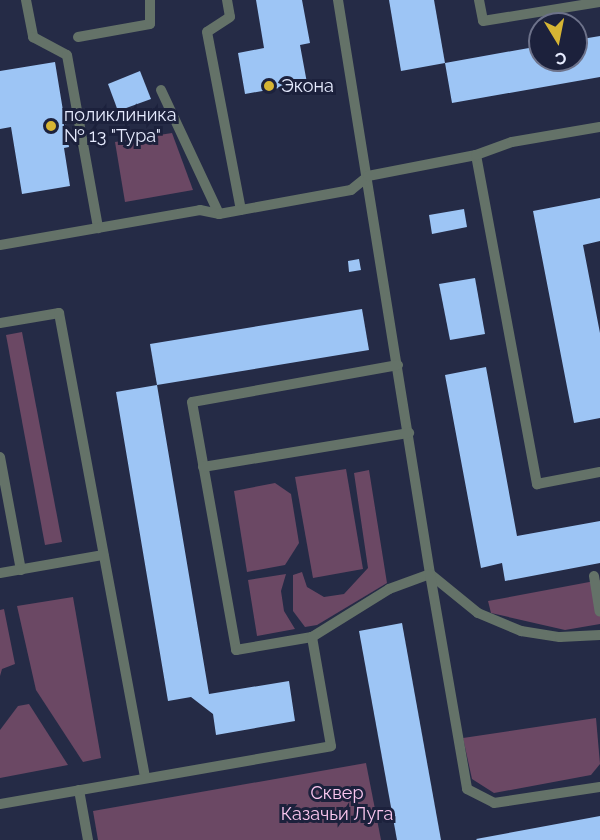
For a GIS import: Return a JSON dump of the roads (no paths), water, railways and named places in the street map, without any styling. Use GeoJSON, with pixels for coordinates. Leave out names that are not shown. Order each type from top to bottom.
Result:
{"type":"FeatureCollection","features":[{"type":"Feature","properties":{"kind":"lane"},"geometry":{"type":"LineString","coordinates":[[26,0],[33,37],[67,55],[98,228]]}},
{"type":"Feature","properties":{"kind":"lane"},"geometry":{"type":"LineString","coordinates":[[78,37],[150,24],[150,0]]}},
{"type":"Feature","properties":{"kind":"lane"},"geometry":{"type":"LineString","coordinates":[[227,0],[230,17],[207,32],[242,210]]}},
{"type":"Feature","properties":{"kind":"lane"},"geometry":{"type":"LineString","coordinates":[[339,0],[430,574],[467,789],[495,803],[600,787]]}},
{"type":"Feature","properties":{"kind":"lane"},"geometry":{"type":"LineString","coordinates":[[479,0],[483,21],[600,2]]}},
{"type":"Feature","properties":{"kind":"lane"},"geometry":{"type":"LineString","coordinates":[[160,90],[219,213]]}},
{"type":"Feature","properties":{"kind":"lane"},"geometry":{"type":"LineString","coordinates":[[0,245],[200,210],[219,213],[242,210],[351,190],[368,176],[476,155],[512,142],[600,128]]}},
{"type":"Feature","properties":{"kind":"lane"},"geometry":{"type":"LineString","coordinates":[[476,155],[537,484],[600,472]]}},
{"type":"Feature","properties":{"kind":"lane"},"geometry":{"type":"LineString","coordinates":[[0,323],[59,313],[144,778]]}},
{"type":"Feature","properties":{"kind":"lane"},"geometry":{"type":"LineString","coordinates":[[398,365],[192,402],[236,650],[312,637],[389,589],[430,574]]}},
{"type":"Feature","properties":{"kind":"lane"},"geometry":{"type":"LineString","coordinates":[[203,467],[409,433]]}},
{"type":"Feature","properties":{"kind":"lane"},"geometry":{"type":"LineString","coordinates":[[0,457],[21,570]]}},
{"type":"Feature","properties":{"kind":"lane"},"geometry":{"type":"LineString","coordinates":[[0,573],[103,555]]}},
{"type":"Feature","properties":{"kind":"lane"},"geometry":{"type":"LineString","coordinates":[[430,574],[478,613],[521,631],[560,637],[600,635]]}},
{"type":"Feature","properties":{"kind":"lane"},"geometry":{"type":"LineString","coordinates":[[594,576],[600,612]]}},
{"type":"Feature","properties":{"kind":"lane"},"geometry":{"type":"LineString","coordinates":[[0,804],[331,746],[312,637]]}},
{"type":"Feature","properties":{"kind":"lane"},"geometry":{"type":"LineString","coordinates":[[79,789],[88,840]]}},
{"type":"Feature","properties":{"kind":"place","name":"Экона"},"geometry":{"type":"Point","coordinates":[269,86]}},
{"type":"Feature","properties":{"kind":"place","name":"поликлиника № 13 \"Тура\""},"geometry":{"type":"Point","coordinates":[51,126]}},
{"type":"Feature","properties":{"kind":"park label","name":"Сквер Казачьи Луга"},"geometry":{"type":"Point","coordinates":[337,804]}}]}
